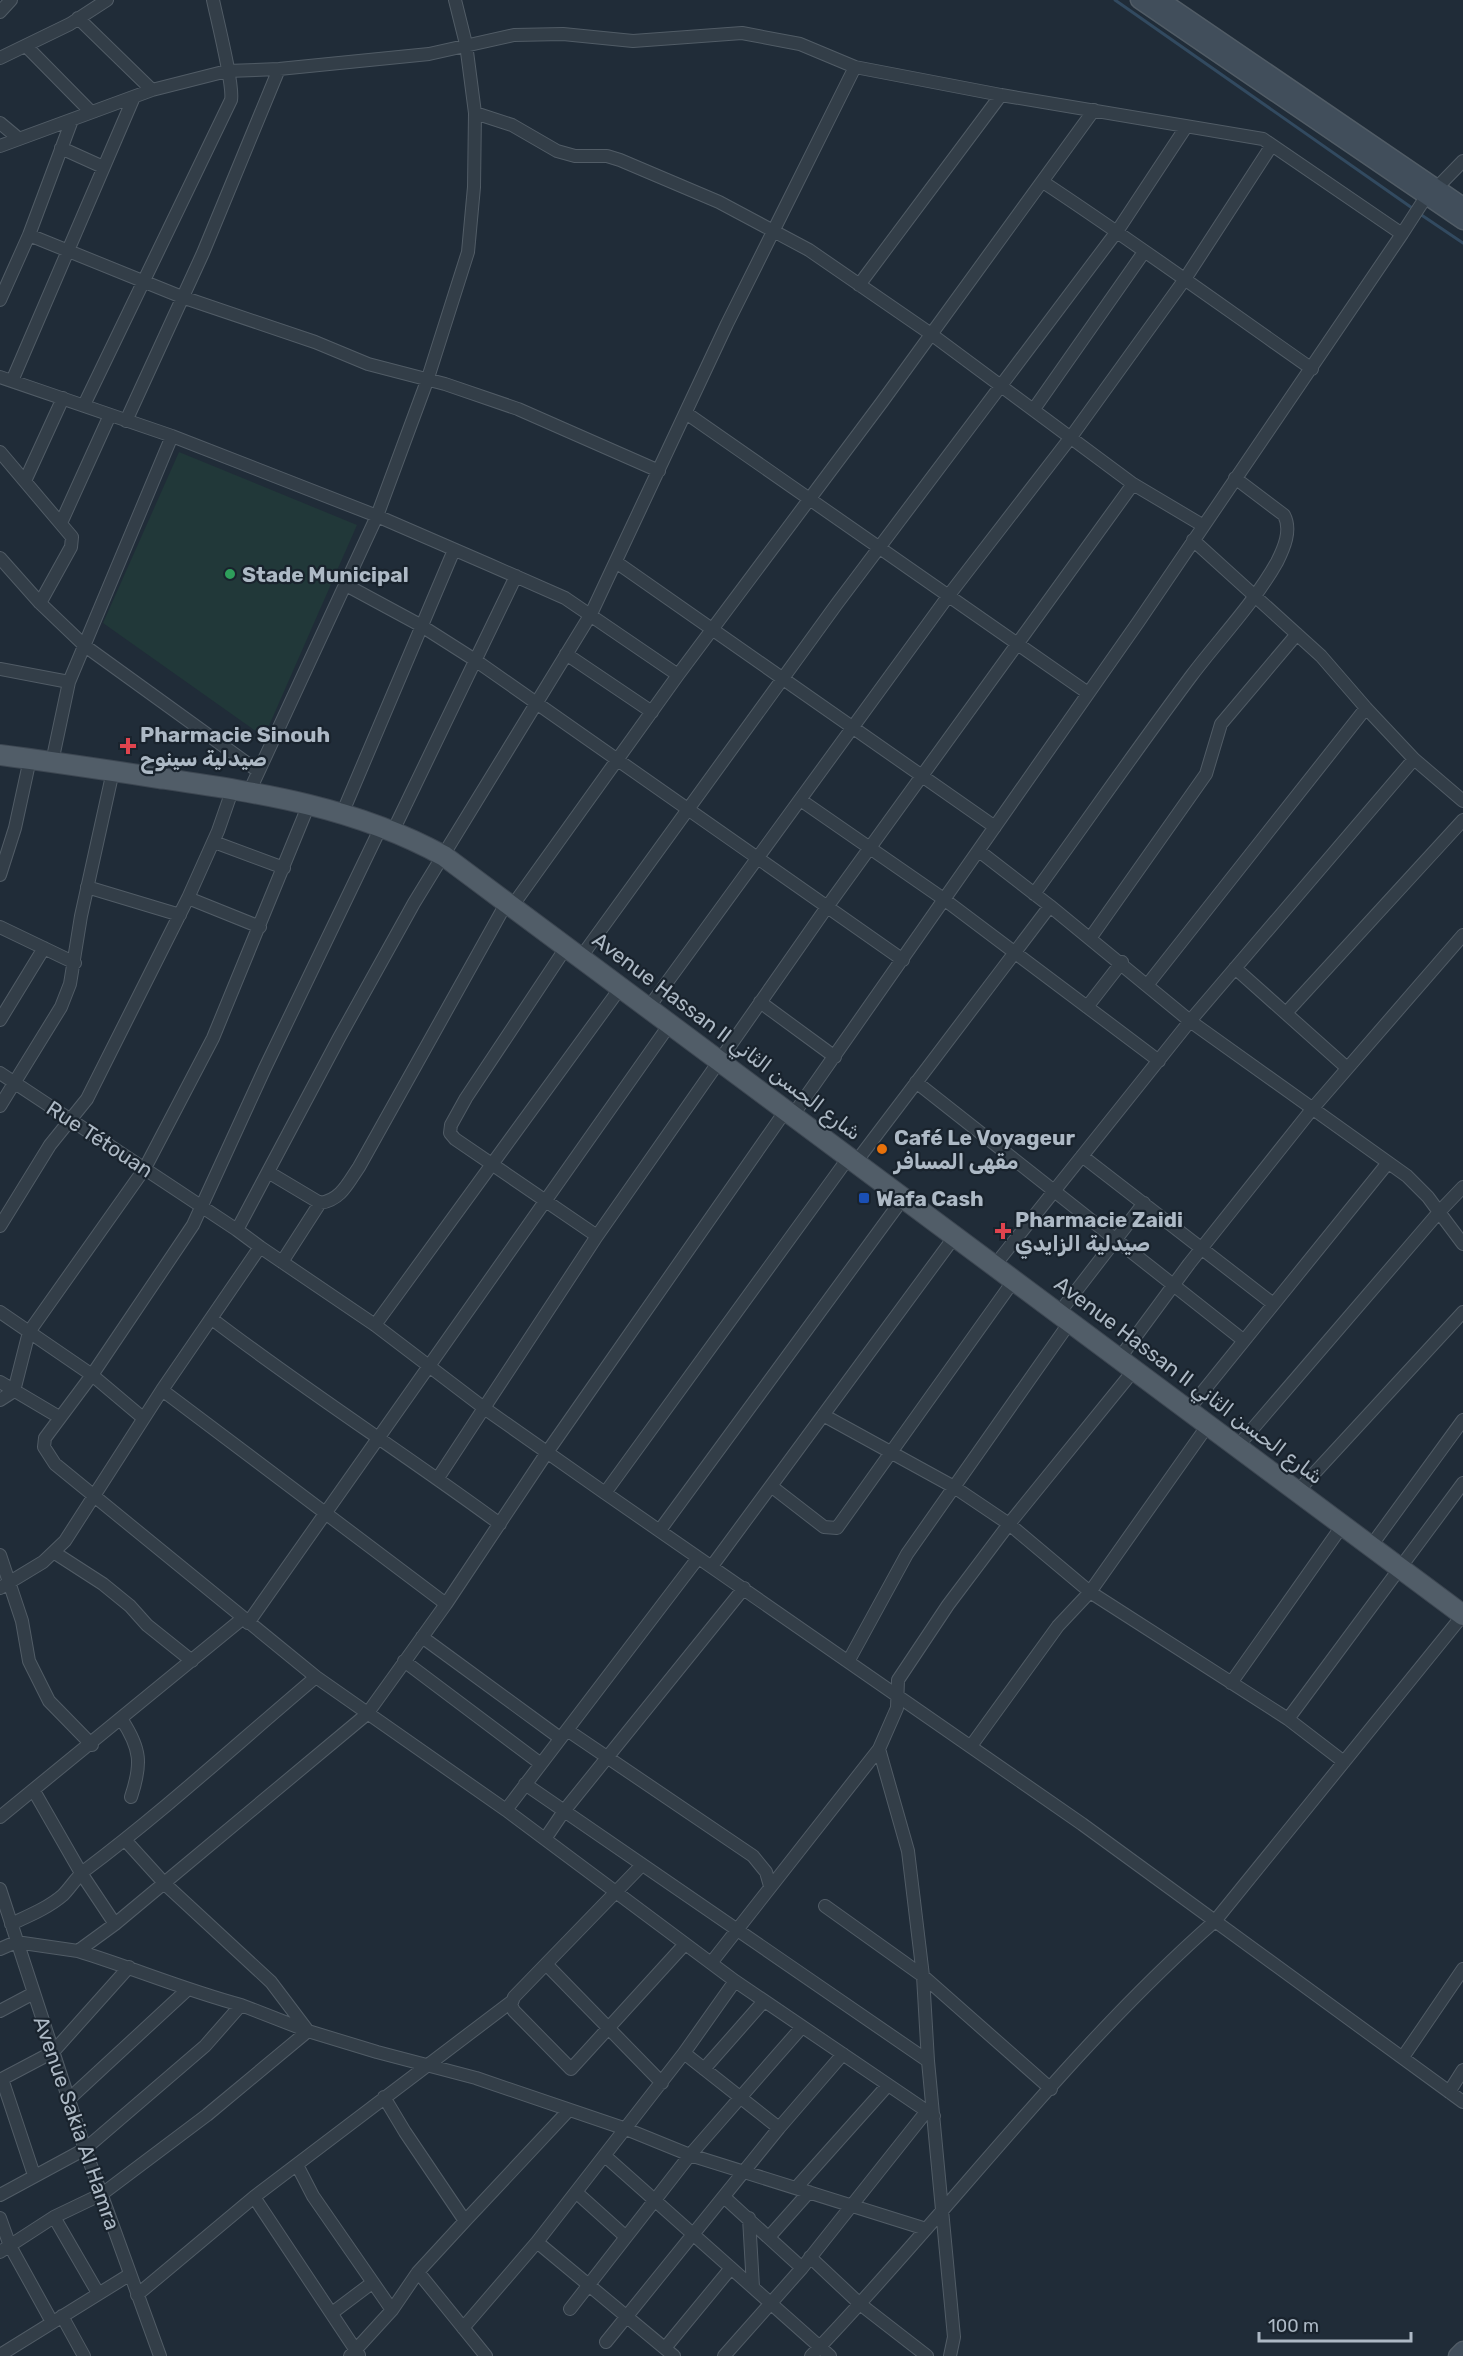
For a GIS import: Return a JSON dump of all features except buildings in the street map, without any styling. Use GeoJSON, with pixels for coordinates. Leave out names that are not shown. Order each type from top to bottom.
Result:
{"type":"FeatureCollection","features":[{"type":"Feature","properties":{"kind":"main road","name":"Avenue Hassan II شارع الحسن الثاني"},"geometry":{"type":"LineString","coordinates":[[0,755],[241,789],[309,804],[387,829],[444,856],[1463,1615]]}},
{"type":"Feature","properties":{"kind":"street"},"geometry":{"type":"LineString","coordinates":[[0,12],[11,0]]}},
{"type":"Feature","properties":{"kind":"street"},"geometry":{"type":"LineString","coordinates":[[0,58],[78,18],[107,0]]}},
{"type":"Feature","properties":{"kind":"street"},"geometry":{"type":"LineString","coordinates":[[84,405],[231,99],[233,87],[227,70],[213,0]]}},
{"type":"Feature","properties":{"kind":"street"},"geometry":{"type":"LineString","coordinates":[[0,1226],[50,1145],[87,1099],[241,789],[258,771],[377,516],[428,381],[468,252],[474,187],[475,113],[466,45],[455,0]]}},
{"type":"Feature","properties":{"kind":"street"},"geometry":{"type":"LineString","coordinates":[[1139,0],[1429,196],[1463,206]]}},
{"type":"Feature","properties":{"kind":"street"},"geometry":{"type":"LineString","coordinates":[[1161,0],[1463,221]]}},
{"type":"Feature","properties":{"kind":"street"},"geometry":{"type":"LineString","coordinates":[[78,18],[152,90]]}},
{"type":"Feature","properties":{"kind":"street"},"geometry":{"type":"LineString","coordinates":[[0,146],[152,90],[227,70],[279,69],[429,54],[530,34],[563,34],[633,41],[742,33],[800,44],[855,67],[1002,95],[1263,139],[1402,234]]}},
{"type":"Feature","properties":{"kind":"street"},"geometry":{"type":"LineString","coordinates":[[26,46],[90,111]]}},
{"type":"Feature","properties":{"kind":"street"},"geometry":{"type":"LineString","coordinates":[[237,1230],[345,1028],[444,856],[591,614],[727,324],[855,67]]}},
{"type":"Feature","properties":{"kind":"street"},"geometry":{"type":"LineString","coordinates":[[126,421],[210,237],[279,69]]}},
{"type":"Feature","properties":{"kind":"street"},"geometry":{"type":"LineString","coordinates":[[859,285],[1002,95]]}},
{"type":"Feature","properties":{"kind":"street"},"geometry":{"type":"LineString","coordinates":[[134,97],[70,251],[6,379],[172,436],[377,516],[516,576],[565,598],[678,675]]}},
{"type":"Feature","properties":{"kind":"street"},"geometry":{"type":"LineString","coordinates":[[268,1172],[320,1203],[332,1202],[341,1194],[359,1167],[510,904],[620,760],[678,675],[1094,110]]}},
{"type":"Feature","properties":{"kind":"street"},"geometry":{"type":"LineString","coordinates":[[475,113],[506,122],[557,151],[576,156],[607,156],[620,160],[719,202],[809,250],[931,334],[1133,484],[1202,525]]}},
{"type":"Feature","properties":{"kind":"street"},"geometry":{"type":"LineString","coordinates":[[0,300],[29,235],[72,120]]}},
{"type":"Feature","properties":{"kind":"street"},"geometry":{"type":"LineString","coordinates":[[0,123],[18,138]]}},
{"type":"Feature","properties":{"kind":"street"},"geometry":{"type":"LineString","coordinates":[[597,1236],[455,1139],[450,1133],[451,1125],[574,952],[690,810],[880,546],[952,453],[999,385],[1118,230],[1186,127]]}},
{"type":"Feature","properties":{"kind":"street"},"geometry":{"type":"LineString","coordinates":[[649,1007],[802,801],[949,595],[1071,437],[1185,279],[1272,145]]}},
{"type":"Feature","properties":{"kind":"street"},"geometry":{"type":"LineString","coordinates":[[61,148],[103,167]]}},
{"type":"Feature","properties":{"kind":"street"},"geometry":{"type":"LineString","coordinates":[[78,1951],[165,1884],[367,1714],[446,1604],[548,1451],[790,1113],[835,1056],[945,900],[1312,369],[1413,215],[1463,161]]}},
{"type":"Feature","properties":{"kind":"street"},"geometry":{"type":"LineString","coordinates":[[1043,182],[1118,230],[1144,252],[1312,369]]}},
{"type":"Feature","properties":{"kind":"street"},"geometry":{"type":"LineString","coordinates":[[29,235],[182,297],[315,342],[368,364],[518,409],[659,471]]}},
{"type":"Feature","properties":{"kind":"street"},"geometry":{"type":"LineString","coordinates":[[1034,410],[1144,252]]}},
{"type":"Feature","properties":{"kind":"street"},"geometry":{"type":"LineString","coordinates":[[25,481],[63,398]]}},
{"type":"Feature","properties":{"kind":"street"},"geometry":{"type":"LineString","coordinates":[[687,413],[811,497],[1088,693]]}},
{"type":"Feature","properties":{"kind":"street"},"geometry":{"type":"LineString","coordinates":[[61,523],[110,415]]}},
{"type":"Feature","properties":{"kind":"street"},"geometry":{"type":"LineString","coordinates":[[52,762],[69,682],[172,436]]}},
{"type":"Feature","properties":{"kind":"street"},"geometry":{"type":"LineString","coordinates":[[0,452],[69,532],[72,542],[40,603]]}},
{"type":"Feature","properties":{"kind":"street"},"geometry":{"type":"LineString","coordinates":[[1035,894],[1180,692],[1254,596],[1279,557],[1289,528],[1284,515],[1235,478]]}},
{"type":"Feature","properties":{"kind":"street"},"geometry":{"type":"LineString","coordinates":[[438,1478],[597,1236],[760,1002],[827,907],[871,850],[1017,642],[1133,484]]}},
{"type":"Feature","properties":{"kind":"street"},"geometry":{"type":"LineString","coordinates":[[1193,540],[1321,656],[1365,708],[1414,759],[1463,801]]}},
{"type":"Feature","properties":{"kind":"street"},"geometry":{"type":"LineString","coordinates":[[342,814],[420,625],[454,550]]}},
{"type":"Feature","properties":{"kind":"street"},"geometry":{"type":"LineString","coordinates":[[0,558],[40,603],[85,646],[258,771]]}},
{"type":"Feature","properties":{"kind":"street"},"geometry":{"type":"LineString","coordinates":[[616,562],[995,827]]}},
{"type":"Feature","properties":{"kind":"street"},"geometry":{"type":"LineString","coordinates":[[516,576],[387,829],[193,1225],[92,1375],[45,1438],[48,1457],[316,1677],[506,1810],[735,1981],[930,2114]]}},
{"type":"Feature","properties":{"kind":"street"},"geometry":{"type":"LineString","coordinates":[[346,585],[420,625],[475,660],[903,960]]}},
{"type":"Feature","properties":{"kind":"street"},"geometry":{"type":"LineString","coordinates":[[1091,937],[1206,774],[1221,724],[1297,634]]}},
{"type":"Feature","properties":{"kind":"street"},"geometry":{"type":"LineString","coordinates":[[566,654],[652,712]]}},
{"type":"Feature","properties":{"kind":"street"},"geometry":{"type":"LineString","coordinates":[[0,669],[69,682]]}},
{"type":"Feature","properties":{"kind":"street"},"geometry":{"type":"LineString","coordinates":[[1148,984],[1365,708]]}},
{"type":"Feature","properties":{"kind":"street"},"geometry":{"type":"LineString","coordinates":[[0,875],[15,828],[30,759]]}},
{"type":"Feature","properties":{"kind":"street"},"geometry":{"type":"LineString","coordinates":[[995,1265],[1190,1021],[1414,759]]}},
{"type":"Feature","properties":{"kind":"street"},"geometry":{"type":"LineString","coordinates":[[0,1107],[61,1007],[75,963],[87,886],[113,771]]}},
{"type":"Feature","properties":{"kind":"street"},"geometry":{"type":"LineString","coordinates":[[802,801],[945,900],[1159,1061]]}},
{"type":"Feature","properties":{"kind":"street"},"geometry":{"type":"LineString","coordinates":[[0,1400],[14,1390],[29,1332],[145,1168],[213,1038],[309,804]]}},
{"type":"Feature","properties":{"kind":"street"},"geometry":{"type":"LineString","coordinates":[[1286,1012],[1463,820]]}},
{"type":"Feature","properties":{"kind":"street"},"geometry":{"type":"LineString","coordinates":[[214,842],[284,868]]}},
{"type":"Feature","properties":{"kind":"street"},"geometry":{"type":"LineString","coordinates":[[979,851],[1091,937],[1190,1021],[1418,1186],[1463,1245]]}},
{"type":"Feature","properties":{"kind":"street"},"geometry":{"type":"LineString","coordinates":[[87,886],[180,915]]}},
{"type":"Feature","properties":{"kind":"street"},"geometry":{"type":"LineString","coordinates":[[188,898],[260,927]]}},
{"type":"Feature","properties":{"kind":"street"},"geometry":{"type":"LineString","coordinates":[[605,1493],[853,1160],[916,1082],[1050,906]]}},
{"type":"Feature","properties":{"kind":"street"},"geometry":{"type":"LineString","coordinates":[[0,927],[75,963]]}},
{"type":"Feature","properties":{"kind":"street"},"geometry":{"type":"LineString","coordinates":[[711,1963],[879,1749],[897,1708],[898,1680],[948,1605],[1127,1365],[1173,1286],[1346,1066],[1463,935]]}},
{"type":"Feature","properties":{"kind":"street"},"geometry":{"type":"LineString","coordinates":[[0,1020],[44,948]]}},
{"type":"Feature","properties":{"kind":"street"},"geometry":{"type":"LineString","coordinates":[[1088,1007],[1122,962]]}},
{"type":"Feature","properties":{"kind":"street"},"geometry":{"type":"LineString","coordinates":[[1235,968],[1346,1066]]}},
{"type":"Feature","properties":{"kind":"street"},"geometry":{"type":"LineString","coordinates":[[375,1325],[621,987]]}},
{"type":"Feature","properties":{"kind":"street"},"geometry":{"type":"LineString","coordinates":[[760,1002],[835,1056]]}},
{"type":"Feature","properties":{"kind":"street"},"geometry":{"type":"LineString","coordinates":[[0,1817],[92,1745],[192,1661],[245,1621],[430,1365],[670,1024]]}},
{"type":"Feature","properties":{"kind":"street","name":"Rue Tétouan"},"geometry":{"type":"LineString","coordinates":[[0,1073],[202,1204],[260,1247],[375,1325],[484,1408],[971,1746],[1463,2102]]}},
{"type":"Feature","properties":{"kind":"street"},"geometry":{"type":"LineString","coordinates":[[916,1082],[1243,1340]]}},
{"type":"Feature","properties":{"kind":"street"},"geometry":{"type":"LineString","coordinates":[[1082,1156],[1272,1303]]}},
{"type":"Feature","properties":{"kind":"street"},"geometry":{"type":"LineString","coordinates":[[1188,1410],[1272,1303],[1387,1164]]}},
{"type":"Feature","properties":{"kind":"street"},"geometry":{"type":"LineString","coordinates":[[1237,1447],[1463,1187]]}},
{"type":"Feature","properties":{"kind":"street"},"geometry":{"type":"LineString","coordinates":[[660,1530],[904,1197]]}},
{"type":"Feature","properties":{"kind":"street"},"geometry":{"type":"LineString","coordinates":[[282,1262],[320,1203]]}},
{"type":"Feature","properties":{"kind":"street"},"geometry":{"type":"LineString","coordinates":[[849,1660],[907,1554],[954,1488],[1114,1240],[1144,1203]]}},
{"type":"Feature","properties":{"kind":"street"},"geometry":{"type":"LineString","coordinates":[[712,1566],[955,1236]]}},
{"type":"Feature","properties":{"kind":"street"},"geometry":{"type":"LineString","coordinates":[[5,1585],[55,1553],[143,1418],[260,1247]]}},
{"type":"Feature","properties":{"kind":"street"},"geometry":{"type":"LineString","coordinates":[[771,1486],[824,1527],[831,1530],[843,1521],[1014,1280]]}},
{"type":"Feature","properties":{"kind":"street"},"geometry":{"type":"LineString","coordinates":[[0,1312],[92,1375],[143,1418]]}},
{"type":"Feature","properties":{"kind":"street"},"geometry":{"type":"LineString","coordinates":[[1298,1492],[1463,1312]]}},
{"type":"Feature","properties":{"kind":"street"},"geometry":{"type":"LineString","coordinates":[[212,1319],[281,1372],[438,1478],[500,1524]]}},
{"type":"Feature","properties":{"kind":"street"},"geometry":{"type":"LineString","coordinates":[[0,1382],[59,1417]]}},
{"type":"Feature","properties":{"kind":"street"},"geometry":{"type":"LineString","coordinates":[[162,1390],[326,1511],[446,1604]]}},
{"type":"Feature","properties":{"kind":"street"},"geometry":{"type":"LineString","coordinates":[[823,1415],[954,1488],[1009,1524],[1090,1592],[1288,1719],[1344,1762]]}},
{"type":"Feature","properties":{"kind":"street"},"geometry":{"type":"LineString","coordinates":[[1371,1546],[1463,1420]]}},
{"type":"Feature","properties":{"kind":"street"},"geometry":{"type":"LineString","coordinates":[[971,1746],[1058,1626],[1090,1592],[1208,1425]]}},
{"type":"Feature","properties":{"kind":"street"},"geometry":{"type":"LineString","coordinates":[[1288,1719],[1399,1568],[1460,1492]]}},
{"type":"Feature","properties":{"kind":"street"},"geometry":{"type":"LineString","coordinates":[[1231,1683],[1342,1526]]}},
{"type":"Feature","properties":{"kind":"street"},"geometry":{"type":"LineString","coordinates":[[55,1553],[103,1584],[130,1606],[147,1625],[192,1661]]}},
{"type":"Feature","properties":{"kind":"street"},"geometry":{"type":"LineString","coordinates":[[0,1555],[5,1585],[22,1621],[29,1661],[49,1701],[92,1745]]}},
{"type":"Feature","properties":{"kind":"street"},"geometry":{"type":"LineString","coordinates":[[506,1810],[698,1558]]}},
{"type":"Feature","properties":{"kind":"street"},"geometry":{"type":"LineString","coordinates":[[544,1839],[564,1811],[744,1588]]}},
{"type":"Feature","properties":{"kind":"street"},"geometry":{"type":"LineString","coordinates":[[815,2351],[860,2304],[1051,2089],[1178,1954],[1215,1921],[1463,1615]]}},
{"type":"Feature","properties":{"kind":"street"},"geometry":{"type":"LineString","coordinates":[[422,1637],[563,1734],[606,1759],[753,1856],[766,1872],[770,1886]]}},
{"type":"Feature","properties":{"kind":"street"},"geometry":{"type":"LineString","coordinates":[[404,1661],[541,1764]]}},
{"type":"Feature","properties":{"kind":"street"},"geometry":{"type":"LineString","coordinates":[[11,1924],[44,1908],[62,1896],[81,1873],[126,1841],[188,1785],[316,1677]]}},
{"type":"Feature","properties":{"kind":"street"},"geometry":{"type":"LineString","coordinates":[[122,1720],[130,1733],[139,1757],[139,1773],[131,1797]]}},
{"type":"Feature","properties":{"kind":"street"},"geometry":{"type":"LineString","coordinates":[[879,1749],[908,1851],[923,1976],[930,2114],[943,2209],[954,2337],[950,2356]]}},
{"type":"Feature","properties":{"kind":"street"},"geometry":{"type":"LineString","coordinates":[[525,1784],[928,2061]]}},
{"type":"Feature","properties":{"kind":"street"},"geometry":{"type":"LineString","coordinates":[[34,1791],[81,1873],[115,1924]]}},
{"type":"Feature","properties":{"kind":"street"},"geometry":{"type":"LineString","coordinates":[[126,1841],[165,1884],[271,1982],[308,2031]]}},
{"type":"Feature","properties":{"kind":"street"},"geometry":{"type":"LineString","coordinates":[[136,2295],[254,2197],[512,2002],[642,1865]]}},
{"type":"Feature","properties":{"kind":"street","name":"Avenue Sakia Al Hamra"},"geometry":{"type":"LineString","coordinates":[[0,1889],[32,1994],[85,2149],[160,2356]]}},
{"type":"Feature","properties":{"kind":"street"},"geometry":{"type":"LineString","coordinates":[[825,1906],[923,1976],[1051,2089]]}},
{"type":"Feature","properties":{"kind":"street"},"geometry":{"type":"LineString","coordinates":[[0,1949],[16,1942],[78,1951],[129,1967],[187,1990],[241,2005],[308,2031],[377,2052],[431,2065],[626,2129],[690,2155],[926,2229]]}},
{"type":"Feature","properties":{"kind":"street"},"geometry":{"type":"LineString","coordinates":[[512,2002],[514,2011],[572,2069],[685,1944]]}},
{"type":"Feature","properties":{"kind":"street"},"geometry":{"type":"LineString","coordinates":[[546,1964],[662,2083]]}},
{"type":"Feature","properties":{"kind":"street"},"geometry":{"type":"LineString","coordinates":[[34,2175],[1,2080],[52,2052],[129,1967]]}},
{"type":"Feature","properties":{"kind":"street"},"geometry":{"type":"LineString","coordinates":[[1403,2057],[1463,1969]]}},
{"type":"Feature","properties":{"kind":"street"},"geometry":{"type":"LineString","coordinates":[[463,2328],[577,2193],[662,2083],[735,1981]]}},
{"type":"Feature","properties":{"kind":"street"},"geometry":{"type":"LineString","coordinates":[[69,2099],[187,1990]]}},
{"type":"Feature","properties":{"kind":"street"},"geometry":{"type":"LineString","coordinates":[[0,2011],[32,1994]]}},
{"type":"Feature","properties":{"kind":"street"},"geometry":{"type":"LineString","coordinates":[[704,2069],[764,2001]]}},
{"type":"Feature","properties":{"kind":"street"},"geometry":{"type":"LineString","coordinates":[[0,2195],[85,2149],[205,2046],[241,2005]]}},
{"type":"Feature","properties":{"kind":"street"},"geometry":{"type":"LineString","coordinates":[[570,2309],[690,2155],[802,2027]]}},
{"type":"Feature","properties":{"kind":"street"},"geometry":{"type":"LineString","coordinates":[[5,2249],[54,2217],[102,2194],[207,2115],[308,2031]]}},
{"type":"Feature","properties":{"kind":"street"},"geometry":{"type":"LineString","coordinates":[[684,2053],[779,2128]]}},
{"type":"Feature","properties":{"kind":"street"},"geometry":{"type":"LineString","coordinates":[[606,2342],[627,2319],[779,2128],[843,2054]]}},
{"type":"Feature","properties":{"kind":"street"},"geometry":{"type":"LineString","coordinates":[[1449,2092],[1463,2070]]}},
{"type":"Feature","properties":{"kind":"street"},"geometry":{"type":"LineString","coordinates":[[795,2188],[888,2085]]}},
{"type":"Feature","properties":{"kind":"street"},"geometry":{"type":"LineString","coordinates":[[384,2097],[465,2221]]}},
{"type":"Feature","properties":{"kind":"street"},"geometry":{"type":"LineString","coordinates":[[254,2197],[332,2313],[355,2354],[392,2310],[418,2272],[569,2110]]}},
{"type":"Feature","properties":{"kind":"street"},"geometry":{"type":"LineString","coordinates":[[724,2356],[802,2268],[930,2114]]}},
{"type":"Feature","properties":{"kind":"street"},"geometry":{"type":"LineString","coordinates":[[605,2156],[753,2287],[815,2351],[830,2356]]}},
{"type":"Feature","properties":{"kind":"street"},"geometry":{"type":"LineString","coordinates":[[297,2165],[312,2196],[392,2310]]}},
{"type":"Feature","properties":{"kind":"street"},"geometry":{"type":"LineString","coordinates":[[770,2237],[809,2192]]}},
{"type":"Feature","properties":{"kind":"street"},"geometry":{"type":"LineString","coordinates":[[577,2193],[626,2236]]}},
{"type":"Feature","properties":{"kind":"street"},"geometry":{"type":"LineString","coordinates":[[724,2197],[802,2268]]}},
{"type":"Feature","properties":{"kind":"street"},"geometry":{"type":"LineString","coordinates":[[54,2217],[98,2293]]}},
{"type":"Feature","properties":{"kind":"street"},"geometry":{"type":"LineString","coordinates":[[0,2218],[5,2249],[84,2356]]}},
{"type":"Feature","properties":{"kind":"street"},"geometry":{"type":"LineString","coordinates":[[749,2218],[753,2287]]}},
{"type":"Feature","properties":{"kind":"street"},"geometry":{"type":"LineString","coordinates":[[537,2242],[627,2319],[670,2352],[731,2268]]}},
{"type":"Feature","properties":{"kind":"street"},"geometry":{"type":"LineString","coordinates":[[810,2257],[860,2304],[927,2356]]}},
{"type":"Feature","properties":{"kind":"street"},"geometry":{"type":"LineString","coordinates":[[418,2272],[486,2356]]}},
{"type":"Feature","properties":{"kind":"street"},"geometry":{"type":"LineString","coordinates":[[0,2355],[19,2351],[57,2319],[129,2274]]}},
{"type":"Feature","properties":{"kind":"street"},"geometry":{"type":"LineString","coordinates":[[332,2313],[372,2283]]}},
{"type":"Feature","properties":{"kind":"street"},"geometry":{"type":"LineString","coordinates":[[1457,2356],[1463,2350]]}},
{"type":"Feature","properties":{"kind":"green space","name":"Stade Municipal"},"geometry":{"type":"Polygon","coordinates":[[[179,452],[357,525],[264,737],[103,623],[179,452]]]}},
{"type":"Feature","properties":{"kind":"waterway"},"geometry":{"type":"LineString","coordinates":[[1115,0],[1415,210]]}},
{"type":"Feature","properties":{"kind":"waterway"},"geometry":{"type":"LineString","coordinates":[[1420,214],[1463,243]]}},
{"type":"Feature","properties":{"kind":"place","name":"Stade Municipal"},"geometry":{"type":"Point","coordinates":[230,574]}},
{"type":"Feature","properties":{"kind":"place","name":"Pharmacie Sinouh صيدلية سينوح"},"geometry":{"type":"Point","coordinates":[128,746]}},
{"type":"Feature","properties":{"kind":"place","name":"Café Le Voyageur مقهى المسافر"},"geometry":{"type":"Point","coordinates":[882,1149]}},
{"type":"Feature","properties":{"kind":"place","name":"Wafa Cash"},"geometry":{"type":"Point","coordinates":[864,1198]}},
{"type":"Feature","properties":{"kind":"place","name":"Pharmacie Zaidi صيدلية الزايدي"},"geometry":{"type":"Point","coordinates":[1003,1231]}}]}
